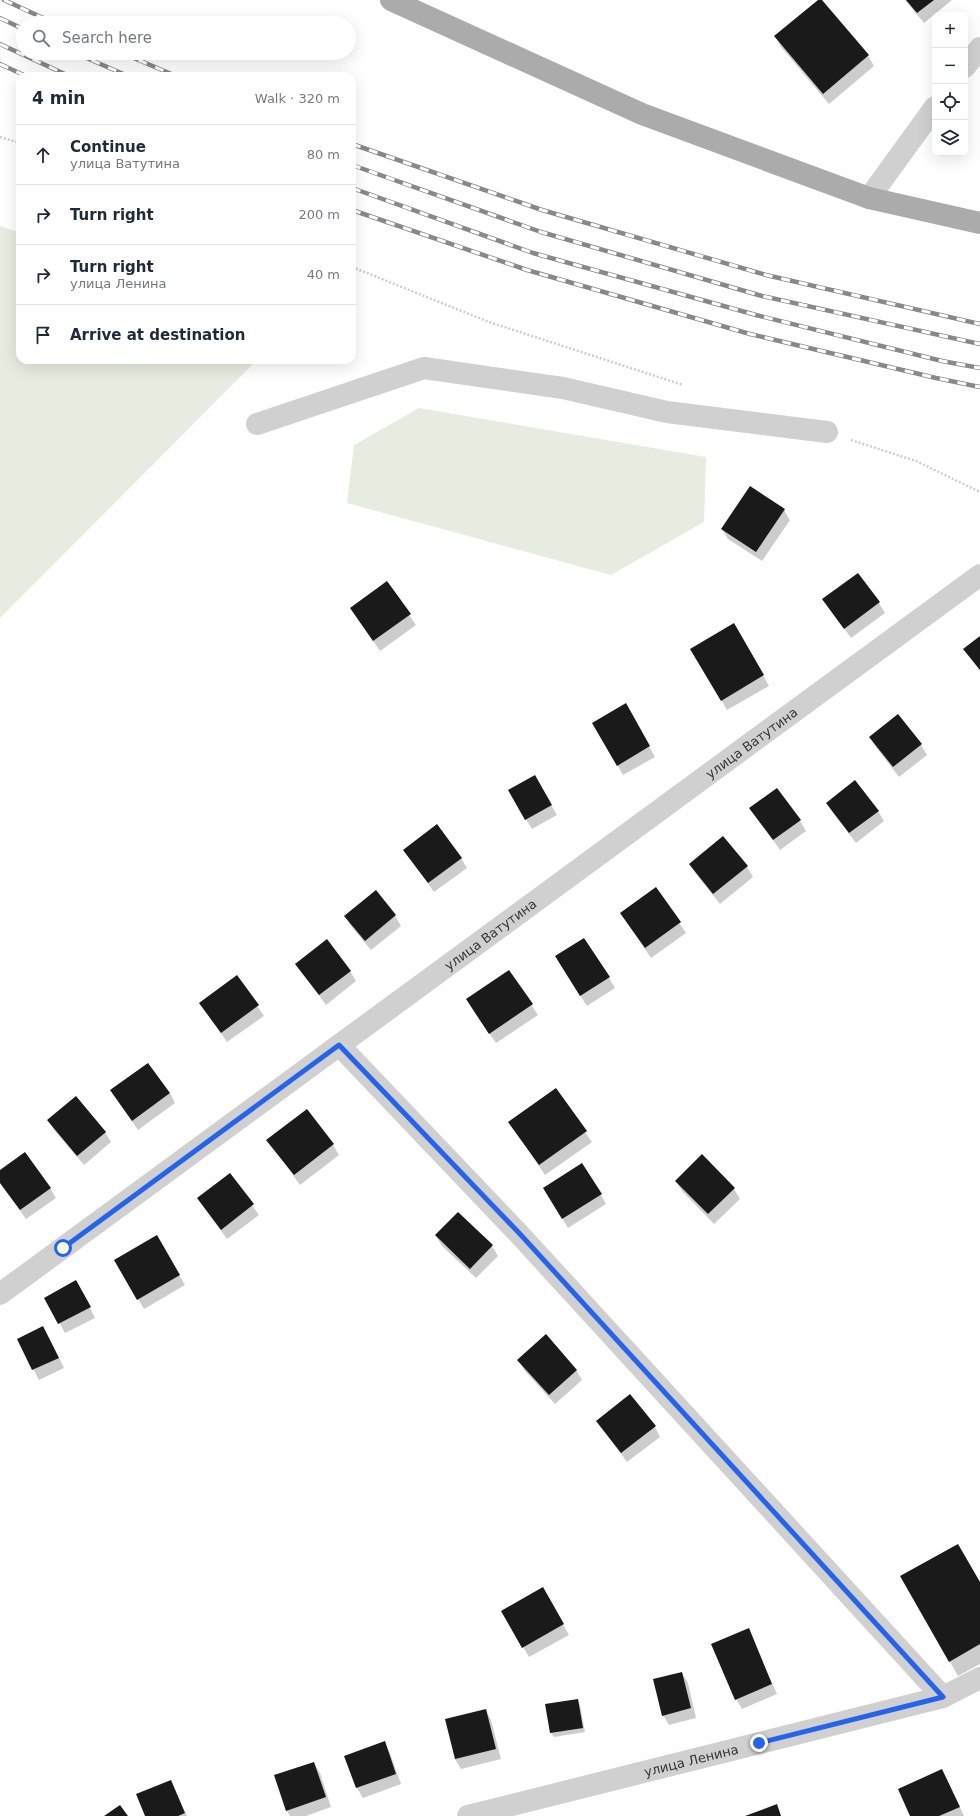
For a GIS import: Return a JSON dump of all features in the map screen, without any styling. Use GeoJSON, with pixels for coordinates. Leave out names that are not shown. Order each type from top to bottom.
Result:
{"type":"FeatureCollection","features":[{"type":"Feature","properties":{"kind":"main road"},"geometry":{"type":"LineString","coordinates":[[391,0],[642,114],[869,198],[980,223]]}},
{"type":"Feature","properties":{"kind":"street"},"geometry":{"type":"LineString","coordinates":[[968,63],[980,48]]}},
{"type":"Feature","properties":{"kind":"street"},"geometry":{"type":"LineString","coordinates":[[869,198],[932,111]]}},
{"type":"Feature","properties":{"kind":"street"},"geometry":{"type":"LineString","coordinates":[[257,424],[424,368],[563,388],[668,412],[827,432]]}},
{"type":"Feature","properties":{"kind":"street","name":"улица Ватутина"},"geometry":{"type":"LineString","coordinates":[[0,1294],[980,575]]}},
{"type":"Feature","properties":{"kind":"street"},"geometry":{"type":"LineString","coordinates":[[339,1045],[520,1234],[943,1697]]}},
{"type":"Feature","properties":{"kind":"street","name":"улица Ленина"},"geometry":{"type":"LineString","coordinates":[[468,1816],[943,1697],[980,1678]]}},
{"type":"Feature","properties":{"kind":"path"},"geometry":{"type":"LineString","coordinates":[[0,137],[16,142]]}},
{"type":"Feature","properties":{"kind":"path"},"geometry":{"type":"LineString","coordinates":[[356,270],[489,322],[684,386]]}},
{"type":"Feature","properties":{"kind":"path"},"geometry":{"type":"LineString","coordinates":[[827,432],[916,461],[980,492]]}},
{"type":"Feature","properties":{"kind":"shaded area"},"geometry":{"type":"Polygon","coordinates":[[[0,226],[16,232],[16,364],[253,364],[0,618],[0,226]]]}},
{"type":"Feature","properties":{"kind":"shaded area"},"geometry":{"type":"Polygon","coordinates":[[[419,408],[706,457],[704,522],[611,575],[347,503],[354,445],[419,408]]]}},
{"type":"Feature","properties":{"kind":"building"},"geometry":{"type":"Polygon","coordinates":[[[818,0],[822,0],[869,55],[823,94],[774,36],[818,0]]]}},
{"type":"Feature","properties":{"kind":"building"},"geometry":{"type":"Polygon","coordinates":[[[906,0],[934,0],[917,13],[906,0]]]}},
{"type":"Feature","properties":{"kind":"building"},"geometry":{"type":"Polygon","coordinates":[[[750,486],[785,509],[756,552],[721,529],[750,486]]]}},
{"type":"Feature","properties":{"kind":"building"},"geometry":{"type":"Polygon","coordinates":[[[858,573],[880,602],[844,629],[822,599],[858,573]]]}},
{"type":"Feature","properties":{"kind":"building"},"geometry":{"type":"Polygon","coordinates":[[[387,581],[411,614],[373,641],[350,608],[387,581]]]}},
{"type":"Feature","properties":{"kind":"building"},"geometry":{"type":"Polygon","coordinates":[[[734,623],[764,675],[721,701],[690,649],[734,623]]]}},
{"type":"Feature","properties":{"kind":"building"},"geometry":{"type":"Polygon","coordinates":[[[980,636],[980,670],[963,649],[980,636]]]}},
{"type":"Feature","properties":{"kind":"building"},"geometry":{"type":"Polygon","coordinates":[[[626,703],[650,746],[617,766],[592,723],[626,703]]]}},
{"type":"Feature","properties":{"kind":"building"},"geometry":{"type":"Polygon","coordinates":[[[898,714],[922,744],[893,767],[869,737],[898,714]]]}},
{"type":"Feature","properties":{"kind":"building"},"geometry":{"type":"Polygon","coordinates":[[[535,775],[552,805],[525,820],[508,790],[535,775]]]}},
{"type":"Feature","properties":{"kind":"building"},"geometry":{"type":"Polygon","coordinates":[[[855,780],[879,811],[849,833],[826,803],[855,780]]]}},
{"type":"Feature","properties":{"kind":"building"},"geometry":{"type":"Polygon","coordinates":[[[777,788],[801,820],[773,840],[749,808],[777,788]]]}},
{"type":"Feature","properties":{"kind":"building"},"geometry":{"type":"Polygon","coordinates":[[[437,824],[462,858],[428,883],[403,850],[437,824]]]}},
{"type":"Feature","properties":{"kind":"building"},"geometry":{"type":"Polygon","coordinates":[[[723,836],[748,866],[713,894],[689,864],[723,836]]]}},
{"type":"Feature","properties":{"kind":"building"},"geometry":{"type":"Polygon","coordinates":[[[656,887],[681,922],[645,948],[620,913],[656,887]]]}},
{"type":"Feature","properties":{"kind":"building"},"geometry":{"type":"Polygon","coordinates":[[[376,890],[396,915],[365,941],[344,916],[376,890]]]}},
{"type":"Feature","properties":{"kind":"building"},"geometry":{"type":"Polygon","coordinates":[[[584,938],[610,977],[580,996],[555,956],[584,938]]]}},
{"type":"Feature","properties":{"kind":"building"},"geometry":{"type":"Polygon","coordinates":[[[327,939],[351,971],[319,995],[295,964],[327,939]]]}},
{"type":"Feature","properties":{"kind":"building"},"geometry":{"type":"Polygon","coordinates":[[[509,970],[533,1004],[489,1034],[466,999],[509,970]]]}},
{"type":"Feature","properties":{"kind":"building"},"geometry":{"type":"Polygon","coordinates":[[[237,975],[259,1005],[221,1033],[199,1003],[237,975]]]}},
{"type":"Feature","properties":{"kind":"building"},"geometry":{"type":"Polygon","coordinates":[[[148,1063],[170,1093],[132,1121],[110,1090],[148,1063]]]}},
{"type":"Feature","properties":{"kind":"building"},"geometry":{"type":"Polygon","coordinates":[[[556,1088],[587,1131],[539,1165],[508,1122],[556,1088]]]}},
{"type":"Feature","properties":{"kind":"building"},"geometry":{"type":"Polygon","coordinates":[[[76,1096],[106,1132],[77,1156],[47,1120],[76,1096]]]}},
{"type":"Feature","properties":{"kind":"building"},"geometry":{"type":"Polygon","coordinates":[[[307,1109],[334,1144],[294,1175],[266,1140],[307,1109]]]}},
{"type":"Feature","properties":{"kind":"building"},"geometry":{"type":"Polygon","coordinates":[[[25,1152],[51,1188],[20,1210],[0,1183],[0,1170],[25,1152]]]}},
{"type":"Feature","properties":{"kind":"building"},"geometry":{"type":"Polygon","coordinates":[[[702,1154],[735,1188],[708,1214],[675,1181],[702,1154]]]}},
{"type":"Feature","properties":{"kind":"building"},"geometry":{"type":"Polygon","coordinates":[[[582,1163],[602,1194],[562,1219],[543,1188],[582,1163]]]}},
{"type":"Feature","properties":{"kind":"building"},"geometry":{"type":"Polygon","coordinates":[[[230,1173],[254,1204],[221,1230],[197,1198],[230,1173]]]}},
{"type":"Feature","properties":{"kind":"building"},"geometry":{"type":"Polygon","coordinates":[[[458,1212],[493,1245],[470,1269],[435,1235],[458,1212]]]}},
{"type":"Feature","properties":{"kind":"building"},"geometry":{"type":"Polygon","coordinates":[[[157,1235],[180,1275],[137,1300],[114,1260],[157,1235]]]}},
{"type":"Feature","properties":{"kind":"building"},"geometry":{"type":"Polygon","coordinates":[[[76,1280],[91,1307],[58,1324],[44,1298],[76,1280]]]}},
{"type":"Feature","properties":{"kind":"building"},"geometry":{"type":"Polygon","coordinates":[[[43,1326],[59,1358],[32,1370],[17,1339],[43,1326]]]}},
{"type":"Feature","properties":{"kind":"building"},"geometry":{"type":"Polygon","coordinates":[[[546,1334],[577,1370],[549,1395],[517,1360],[546,1334]]]}},
{"type":"Feature","properties":{"kind":"building"},"geometry":{"type":"Polygon","coordinates":[[[630,1394],[656,1426],[621,1453],[596,1421],[630,1394]]]}},
{"type":"Feature","properties":{"kind":"building"},"geometry":{"type":"Polygon","coordinates":[[[958,1544],[980,1582],[980,1644],[949,1662],[900,1576],[958,1544]]]}},
{"type":"Feature","properties":{"kind":"building"},"geometry":{"type":"Polygon","coordinates":[[[543,1587],[564,1624],[522,1648],[501,1611],[543,1587]]]}},
{"type":"Feature","properties":{"kind":"building"},"geometry":{"type":"Polygon","coordinates":[[[749,1628],[772,1684],[735,1700],[711,1644],[749,1628]]]}},
{"type":"Feature","properties":{"kind":"building"},"geometry":{"type":"Polygon","coordinates":[[[682,1672],[691,1708],[662,1716],[653,1679],[682,1672]]]}},
{"type":"Feature","properties":{"kind":"building"},"geometry":{"type":"Polygon","coordinates":[[[578,1699],[583,1728],[550,1733],[545,1704],[578,1699]]]}},
{"type":"Feature","properties":{"kind":"building"},"geometry":{"type":"Polygon","coordinates":[[[486,1709],[496,1749],[455,1759],[445,1719],[486,1709]]]}},
{"type":"Feature","properties":{"kind":"building"},"geometry":{"type":"Polygon","coordinates":[[[385,1741],[396,1774],[356,1788],[344,1756],[385,1741]]]}},
{"type":"Feature","properties":{"kind":"building"},"geometry":{"type":"Polygon","coordinates":[[[314,1762],[326,1797],[286,1811],[274,1775],[314,1762]]]}},
{"type":"Feature","properties":{"kind":"building"},"geometry":{"type":"Polygon","coordinates":[[[942,1769],[960,1807],[939,1816],[910,1816],[898,1789],[942,1769]]]}},
{"type":"Feature","properties":{"kind":"building"},"geometry":{"type":"Polygon","coordinates":[[[171,1780],[185,1813],[178,1816],[145,1816],[136,1794],[171,1780]]]}},
{"type":"Feature","properties":{"kind":"building"},"geometry":{"type":"Polygon","coordinates":[[[777,1804],[781,1816],[745,1816],[777,1804]]]}},
{"type":"Feature","properties":{"kind":"building"},"geometry":{"type":"Polygon","coordinates":[[[120,1805],[128,1816],[104,1816],[120,1805]]]}},
{"type":"Feature","properties":{"kind":"railway"},"geometry":{"type":"LineString","coordinates":[[4,0],[39,16]]}},
{"type":"Feature","properties":{"kind":"railway"},"geometry":{"type":"LineString","coordinates":[[0,18],[16,26]]}},
{"type":"Feature","properties":{"kind":"railway"},"geometry":{"type":"LineString","coordinates":[[0,44],[16,51]]}},
{"type":"Feature","properties":{"kind":"railway"},"geometry":{"type":"LineString","coordinates":[[34,60],[60,72]]}},
{"type":"Feature","properties":{"kind":"railway"},"geometry":{"type":"LineString","coordinates":[[91,60],[119,72]]}},
{"type":"Feature","properties":{"kind":"railway"},"geometry":{"type":"LineString","coordinates":[[138,60],[167,72]]}},
{"type":"Feature","properties":{"kind":"railway"},"geometry":{"type":"LineString","coordinates":[[0,64],[17,72]]}},
{"type":"Feature","properties":{"kind":"railway"},"geometry":{"type":"LineString","coordinates":[[356,145],[542,210],[766,275],[980,324]]}},
{"type":"Feature","properties":{"kind":"railway"},"geometry":{"type":"LineString","coordinates":[[356,166],[541,232],[762,296],[980,344]]}},
{"type":"Feature","properties":{"kind":"railway"},"geometry":{"type":"LineString","coordinates":[[356,189],[533,253],[756,315],[942,361],[980,368]]}},
{"type":"Feature","properties":{"kind":"railway"},"geometry":{"type":"LineString","coordinates":[[356,211],[527,270],[750,334],[980,387]]}},
{"type":"Feature","properties":{"kind":"route"},"geometry":{"type":"LineString","coordinates":[[63,1248],[339,1045],[520,1234],[943,1697],[759,1743]]}}]}
